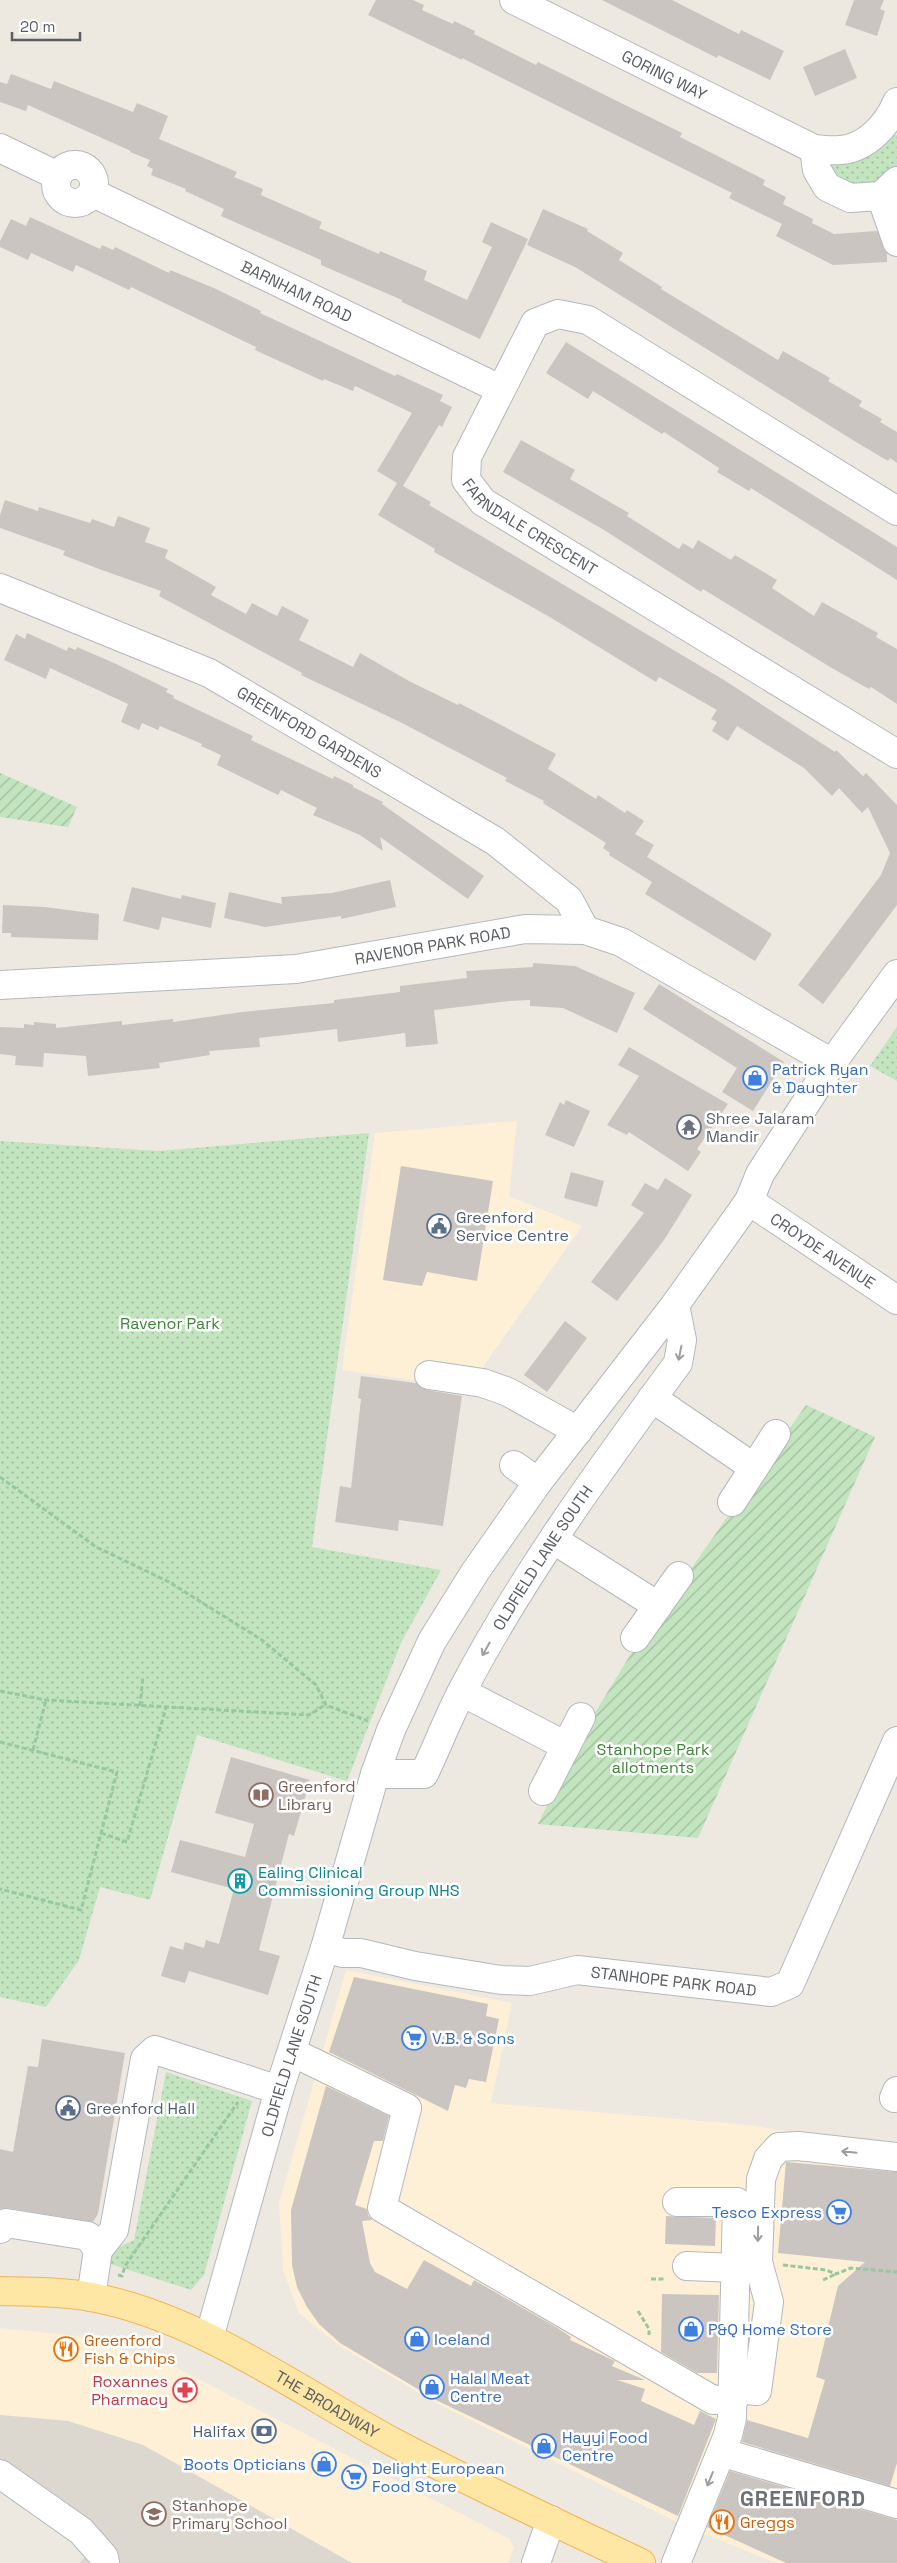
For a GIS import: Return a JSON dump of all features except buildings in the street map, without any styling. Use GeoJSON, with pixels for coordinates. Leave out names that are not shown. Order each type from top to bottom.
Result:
{"type":"FeatureCollection","features":[{"type":"Feature","properties":{"kind":"main road","name":"THE BROADWAY"},"geometry":{"type":"LineString","coordinates":[[0,2291],[54,2292],[91,2297],[139,2310],[209,2338],[394,2442],[642,2563]]}},
{"type":"Feature","properties":{"kind":"street","name":"GORING WAY"},"geometry":{"type":"LineString","coordinates":[[514,0],[814,150],[843,150],[870,139],[895,114]]}},
{"type":"Feature","properties":{"kind":"street","name":"BARNHAM ROAD"},"geometry":{"type":"LineString","coordinates":[[0,148],[58,176],[67,167],[80,166],[87,168],[94,179],[93,193],[500,389]]}},
{"type":"Feature","properties":{"kind":"street"},"geometry":{"type":"LineString","coordinates":[[814,150],[817,170],[827,187],[850,198],[889,188],[897,242]]}},
{"type":"Feature","properties":{"kind":"street","name":"FARNDALE CRESCENT"},"geometry":{"type":"LineString","coordinates":[[897,511],[588,320],[558,314],[535,323],[467,457],[466,480],[483,502],[897,754]]}},
{"type":"Feature","properties":{"kind":"street","name":"GREENFORD GARDENS"},"geometry":{"type":"LineString","coordinates":[[0,588],[209,673],[495,841],[569,900],[585,930]]}},
{"type":"Feature","properties":{"kind":"street","name":"RAVENOR PARK ROAD"},"geometry":{"type":"LineString","coordinates":[[0,985],[296,969],[525,929],[585,930],[621,942],[832,1064]]}},
{"type":"Feature","properties":{"kind":"street","name":"OLDFIELD LANE SOUTH"},"geometry":{"type":"LineString","coordinates":[[209,2338],[279,2090],[325,1948],[375,1774],[391,1730],[432,1641],[475,1572],[538,1482],[675,1305],[749,1201],[760,1174],[832,1064],[897,974]]}},
{"type":"Feature","properties":{"kind":"street","name":"CROYDE AVENUE"},"geometry":{"type":"LineString","coordinates":[[749,1201],[897,1300]]}},
{"type":"Feature","properties":{"kind":"street","name":"OLDFIELD LANE SOUTH"},"geometry":{"type":"LineString","coordinates":[[375,1774],[424,1774],[462,1692],[498,1628],[554,1540],[678,1362],[682,1340],[675,1305]]}},
{"type":"Feature","properties":{"kind":"street"},"geometry":{"type":"LineString","coordinates":[[429,1375],[483,1383],[508,1392],[578,1431]]}},
{"type":"Feature","properties":{"kind":"street"},"geometry":{"type":"LineString","coordinates":[[652,1398],[753,1468]]}},
{"type":"Feature","properties":{"kind":"street"},"geometry":{"type":"LineString","coordinates":[[732,1502],[776,1434]]}},
{"type":"Feature","properties":{"kind":"street"},"geometry":{"type":"LineString","coordinates":[[514,1465],[538,1482]]}},
{"type":"Feature","properties":{"kind":"street"},"geometry":{"type":"LineString","coordinates":[[554,1540],[658,1606]]}},
{"type":"Feature","properties":{"kind":"street"},"geometry":{"type":"LineString","coordinates":[[634,1638],[679,1576]]}},
{"type":"Feature","properties":{"kind":"street"},"geometry":{"type":"LineString","coordinates":[[462,1692],[566,1746]]}},
{"type":"Feature","properties":{"kind":"street"},"geometry":{"type":"LineString","coordinates":[[543,1791],[582,1717]]}},
{"type":"Feature","properties":{"kind":"street","name":"STANHOPE PARK ROAD"},"geometry":{"type":"LineString","coordinates":[[325,1948],[343,1953],[358,1952],[415,1966],[501,1980],[530,1981],[577,1970],[771,1992],[790,1984],[897,1741]]}},
{"type":"Feature","properties":{"kind":"street"},"geometry":{"type":"LineString","coordinates":[[91,2297],[96,2260],[114,2230],[145,2059],[155,2050],[279,2090]]}},
{"type":"Feature","properties":{"kind":"street"},"geometry":{"type":"LineString","coordinates":[[292,2052],[407,2108],[382,2208],[713,2400],[741,2393]]}},
{"type":"Feature","properties":{"kind":"street"},"geometry":{"type":"LineString","coordinates":[[747,2265],[760,2179],[768,2159],[779,2147],[798,2146],[897,2157]]}},
{"type":"Feature","properties":{"kind":"street"},"geometry":{"type":"LineString","coordinates":[[676,2563],[728,2435],[769,2302],[747,2265],[737,2202],[677,2202]]}},
{"type":"Feature","properties":{"kind":"street"},"geometry":{"type":"LineString","coordinates":[[0,2229],[6,2223],[88,2236],[96,2260]]}},
{"type":"Feature","properties":{"kind":"street"},"geometry":{"type":"LineString","coordinates":[[687,2266],[747,2265]]}},
{"type":"Feature","properties":{"kind":"street"},"geometry":{"type":"LineString","coordinates":[[734,2456],[897,2504]]}},
{"type":"Feature","properties":{"kind":"street"},"geometry":{"type":"LineString","coordinates":[[0,2474],[80,2531],[104,2557],[105,2563]]}},
{"type":"Feature","properties":{"kind":"street"},"geometry":{"type":"LineString","coordinates":[[536,2563],[551,2520]]}},
{"type":"Feature","properties":{"kind":"path"},"geometry":{"type":"LineString","coordinates":[[0,1477],[96,1547],[169,1582],[262,1640],[316,1685],[326,1705],[391,1730]]}},
{"type":"Feature","properties":{"kind":"path"},"geometry":{"type":"LineString","coordinates":[[140,1706],[142,1676]]}},
{"type":"Feature","properties":{"kind":"path"},"geometry":{"type":"LineString","coordinates":[[0,1691],[46,1700],[309,1715],[326,1705]]}},
{"type":"Feature","properties":{"kind":"path"},"geometry":{"type":"LineString","coordinates":[[33,1750],[46,1700]]}},
{"type":"Feature","properties":{"kind":"path"},"geometry":{"type":"LineString","coordinates":[[101,1833],[127,1842],[166,1708]]}},
{"type":"Feature","properties":{"kind":"path"},"geometry":{"type":"LineString","coordinates":[[0,1742],[117,1772],[80,1910],[0,1888]]}},
{"type":"Feature","properties":{"kind":"path"},"geometry":{"type":"LineString","coordinates":[[96,2260],[122,2276],[130,2258],[254,2082]]}},
{"type":"Feature","properties":{"kind":"path"},"geometry":{"type":"LineString","coordinates":[[747,2265],[826,2270],[836,2274]]}},
{"type":"Feature","properties":{"kind":"path"},"geometry":{"type":"LineString","coordinates":[[823,2280],[851,2268],[897,2272]]}},
{"type":"Feature","properties":{"kind":"shaded area"},"geometry":{"type":"Polygon","coordinates":[[[517,1121],[509,1196],[582,1226],[468,1388],[342,1370],[375,1133],[517,1121]]]}},
{"type":"Feature","properties":{"kind":"shaded area"},"geometry":{"type":"Polygon","coordinates":[[[346,1970],[512,2003],[491,2103],[748,2125],[897,2148],[897,2487],[891,2511],[897,2513],[897,2563],[776,2563],[685,2526],[438,2404],[340,2346],[299,2313],[283,2270],[279,2203],[346,1970]]]}},
{"type":"Feature","properties":{"kind":"shaded area"},"geometry":{"type":"Polygon","coordinates":[[[0,2328],[78,2336],[171,2365],[510,2539],[514,2548],[508,2563],[352,2563],[143,2445],[68,2421],[0,2415],[0,2328]]]}},
{"type":"Feature","properties":{"kind":"shaded area","name":"Stanhope Primary School"},"geometry":{"type":"Polygon","coordinates":[[[0,2415],[68,2421],[143,2445],[352,2563],[80,2563],[90,2548],[0,2485],[0,2415]]]}},
{"type":"Feature","properties":{"kind":"green space"},"geometry":{"type":"Polygon","coordinates":[[[894,135],[897,135],[897,168],[886,181],[856,188],[838,182],[830,166],[833,161],[860,157],[874,151],[894,135]]]}},
{"type":"Feature","properties":{"kind":"green space"},"geometry":{"type":"Polygon","coordinates":[[[0,773],[77,807],[68,827],[0,817],[0,773]]]}},
{"type":"Feature","properties":{"kind":"green space"},"geometry":{"type":"Polygon","coordinates":[[[897,1027],[897,1081],[870,1066],[897,1027]]]}},
{"type":"Feature","properties":{"kind":"green space","name":"Ravenor Park"},"geometry":{"type":"Polygon","coordinates":[[[369,1133],[312,1547],[441,1570],[401,1643],[347,1781],[197,1735],[150,1900],[100,1887],[79,1960],[46,2007],[0,1997],[0,1141],[159,1151],[369,1133]]]}},
{"type":"Feature","properties":{"kind":"green space","name":"Stanhope Park allotments"},"geometry":{"type":"Polygon","coordinates":[[[806,1405],[875,1437],[698,1838],[538,1824],[582,1734],[629,1657],[806,1405]]]}},
{"type":"Feature","properties":{"kind":"green space"},"geometry":{"type":"Polygon","coordinates":[[[166,2072],[252,2101],[204,2275],[191,2290],[104,2262],[106,2253],[134,2240],[166,2072]]]}},
{"type":"Feature","properties":{"kind":"place","name":"Patrick Ryan & Daughter"},"geometry":{"type":"Point","coordinates":[755,1078]}},
{"type":"Feature","properties":{"kind":"place","name":"Shree Jalaram Mandir"},"geometry":{"type":"Point","coordinates":[689,1127]}},
{"type":"Feature","properties":{"kind":"place","name":"Greenford Service Centre"},"geometry":{"type":"Point","coordinates":[439,1226]}},
{"type":"Feature","properties":{"kind":"place","name":"Greenford Library"},"geometry":{"type":"Point","coordinates":[261,1795]}},
{"type":"Feature","properties":{"kind":"place","name":"Ealing Clinical Commissioning Group NHS"},"geometry":{"type":"Point","coordinates":[240,1881]}},
{"type":"Feature","properties":{"kind":"place","name":"V.B. & Sons"},"geometry":{"type":"Point","coordinates":[414,2038]}},
{"type":"Feature","properties":{"kind":"place","name":"Greenford Hall"},"geometry":{"type":"Point","coordinates":[68,2108]}},
{"type":"Feature","properties":{"kind":"place","name":"Tesco Express"},"geometry":{"type":"Point","coordinates":[839,2212]}},
{"type":"Feature","properties":{"kind":"place","name":"P&Q Home Store"},"geometry":{"type":"Point","coordinates":[691,2329]}},
{"type":"Feature","properties":{"kind":"place","name":"Iceland"},"geometry":{"type":"Point","coordinates":[417,2339]}},
{"type":"Feature","properties":{"kind":"place","name":"Greenford Fish & Chips"},"geometry":{"type":"Point","coordinates":[66,2349]}},
{"type":"Feature","properties":{"kind":"place","name":"Halal Meat Centre"},"geometry":{"type":"Point","coordinates":[432,2387]}},
{"type":"Feature","properties":{"kind":"place","name":"Roxannes Pharmacy"},"geometry":{"type":"Point","coordinates":[185,2390]}},
{"type":"Feature","properties":{"kind":"place","name":"Halifax"},"geometry":{"type":"Point","coordinates":[264,2431]}},
{"type":"Feature","properties":{"kind":"place","name":"Hayyi Food Centre"},"geometry":{"type":"Point","coordinates":[544,2446]}},
{"type":"Feature","properties":{"kind":"place","name":"Boots Opticians"},"geometry":{"type":"Point","coordinates":[324,2464]}},
{"type":"Feature","properties":{"kind":"place","name":"Delight European Food Store"},"geometry":{"type":"Point","coordinates":[354,2477]}},
{"type":"Feature","properties":{"kind":"place","name":"Stanhope Primary School"},"geometry":{"type":"Point","coordinates":[154,2514]}},
{"type":"Feature","properties":{"kind":"place","name":"Greggs"},"geometry":{"type":"Point","coordinates":[722,2522]}},
{"type":"Feature","properties":{"kind":"district","name":"GREENFORD"},"geometry":{"type":"Point","coordinates":[803,2498]}}]}
